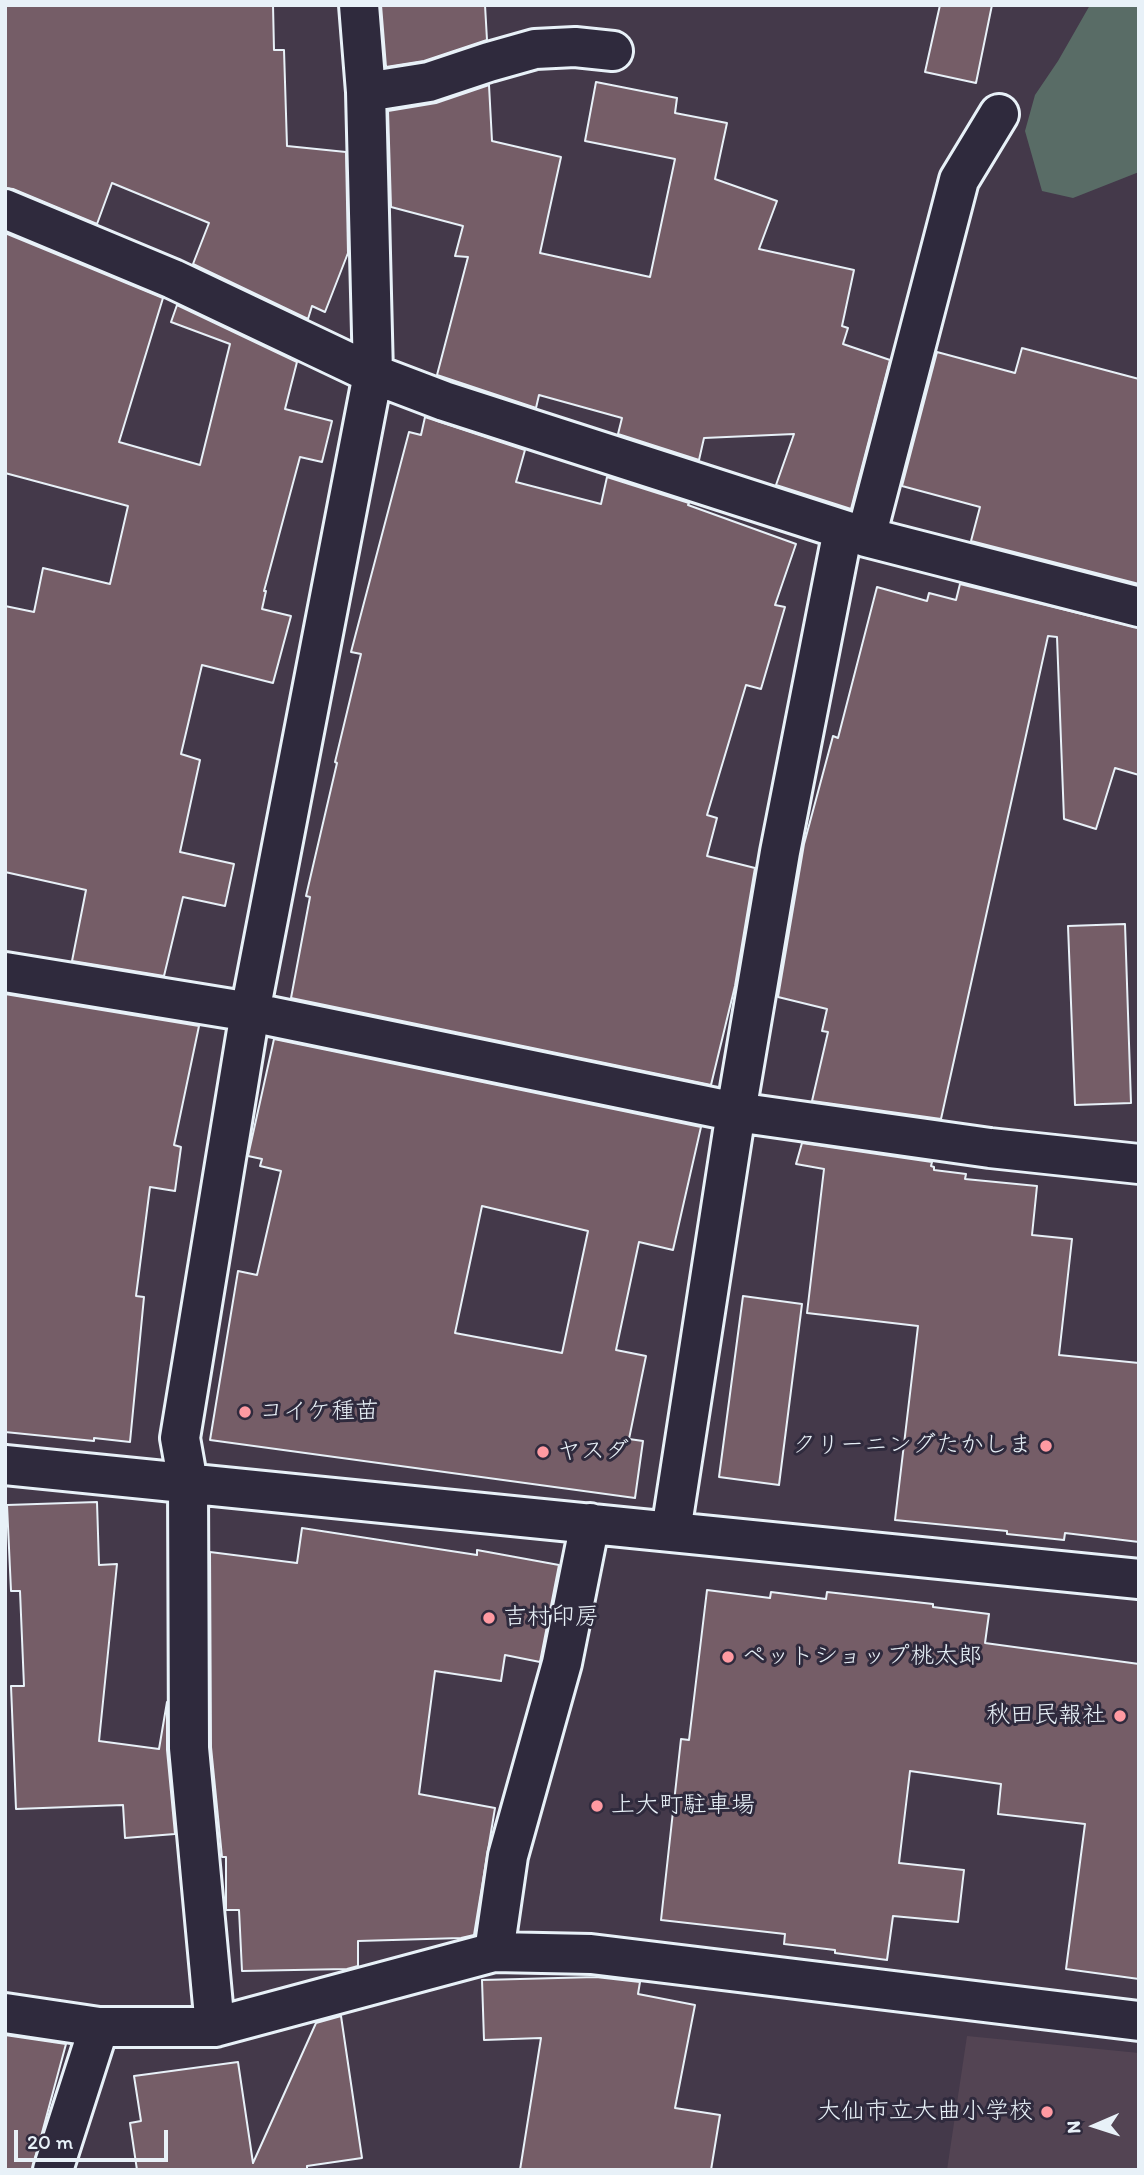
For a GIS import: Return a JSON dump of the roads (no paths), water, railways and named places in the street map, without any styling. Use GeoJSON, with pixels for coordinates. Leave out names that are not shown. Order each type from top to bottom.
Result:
{"type":"FeatureCollection","features":[{"type":"Feature","properties":{"kind":"street"},"geometry":{"type":"LineString","coordinates":[[215,2027],[189,1748],[188,1483],[180,1437],[250,1012],[373,374],[366,92],[359,5]]}},
{"type":"Feature","properties":{"kind":"street"},"geometry":{"type":"LineString","coordinates":[[366,92],[429,82],[536,49],[575,47],[613,51]]}},
{"type":"Feature","properties":{"kind":"street"},"geometry":{"type":"LineString","coordinates":[[671,1531],[736,1112],[780,852],[855,533],[959,180],[999,114]]}},
{"type":"Feature","properties":{"kind":"street"},"geometry":{"type":"LineString","coordinates":[[5,209],[173,279],[373,374],[444,401],[855,533],[1139,607]]}},
{"type":"Feature","properties":{"kind":"street"},"geometry":{"type":"LineString","coordinates":[[5,972],[250,1012],[736,1112],[990,1149],[1139,1164]]}},
{"type":"Feature","properties":{"kind":"street"},"geometry":{"type":"LineString","coordinates":[[5,1465],[1139,1579]]}},
{"type":"Feature","properties":{"kind":"street"},"geometry":{"type":"LineString","coordinates":[[494,1952],[508,1856],[562,1663],[590,1523]]}},
{"type":"Feature","properties":{"kind":"street"},"geometry":{"type":"LineString","coordinates":[[5,2013],[99,2027],[215,2027],[494,1952],[591,1954],[1139,2021]]}},
{"type":"Feature","properties":{"kind":"street"},"geometry":{"type":"LineString","coordinates":[[53,2170],[99,2027]]}},
{"type":"Feature","properties":{"kind":"place","name":"コイケ種苗"},"geometry":{"type":"Point","coordinates":[245,1412]}},
{"type":"Feature","properties":{"kind":"place","name":"クリーニングたかしま"},"geometry":{"type":"Point","coordinates":[1046,1446]}},
{"type":"Feature","properties":{"kind":"place","name":"ヤスダ"},"geometry":{"type":"Point","coordinates":[543,1452]}},
{"type":"Feature","properties":{"kind":"place","name":"吉村印房"},"geometry":{"type":"Point","coordinates":[489,1618]}},
{"type":"Feature","properties":{"kind":"place","name":"ペットショップ桃太郎"},"geometry":{"type":"Point","coordinates":[728,1657]}},
{"type":"Feature","properties":{"kind":"place","name":"秋田民報社"},"geometry":{"type":"Point","coordinates":[1120,1716]}},
{"type":"Feature","properties":{"kind":"place","name":"上大町駐車場"},"geometry":{"type":"Point","coordinates":[597,1806]}},
{"type":"Feature","properties":{"kind":"place","name":"大仙市立大曲小学校"},"geometry":{"type":"Point","coordinates":[1047,2112]}}]}
